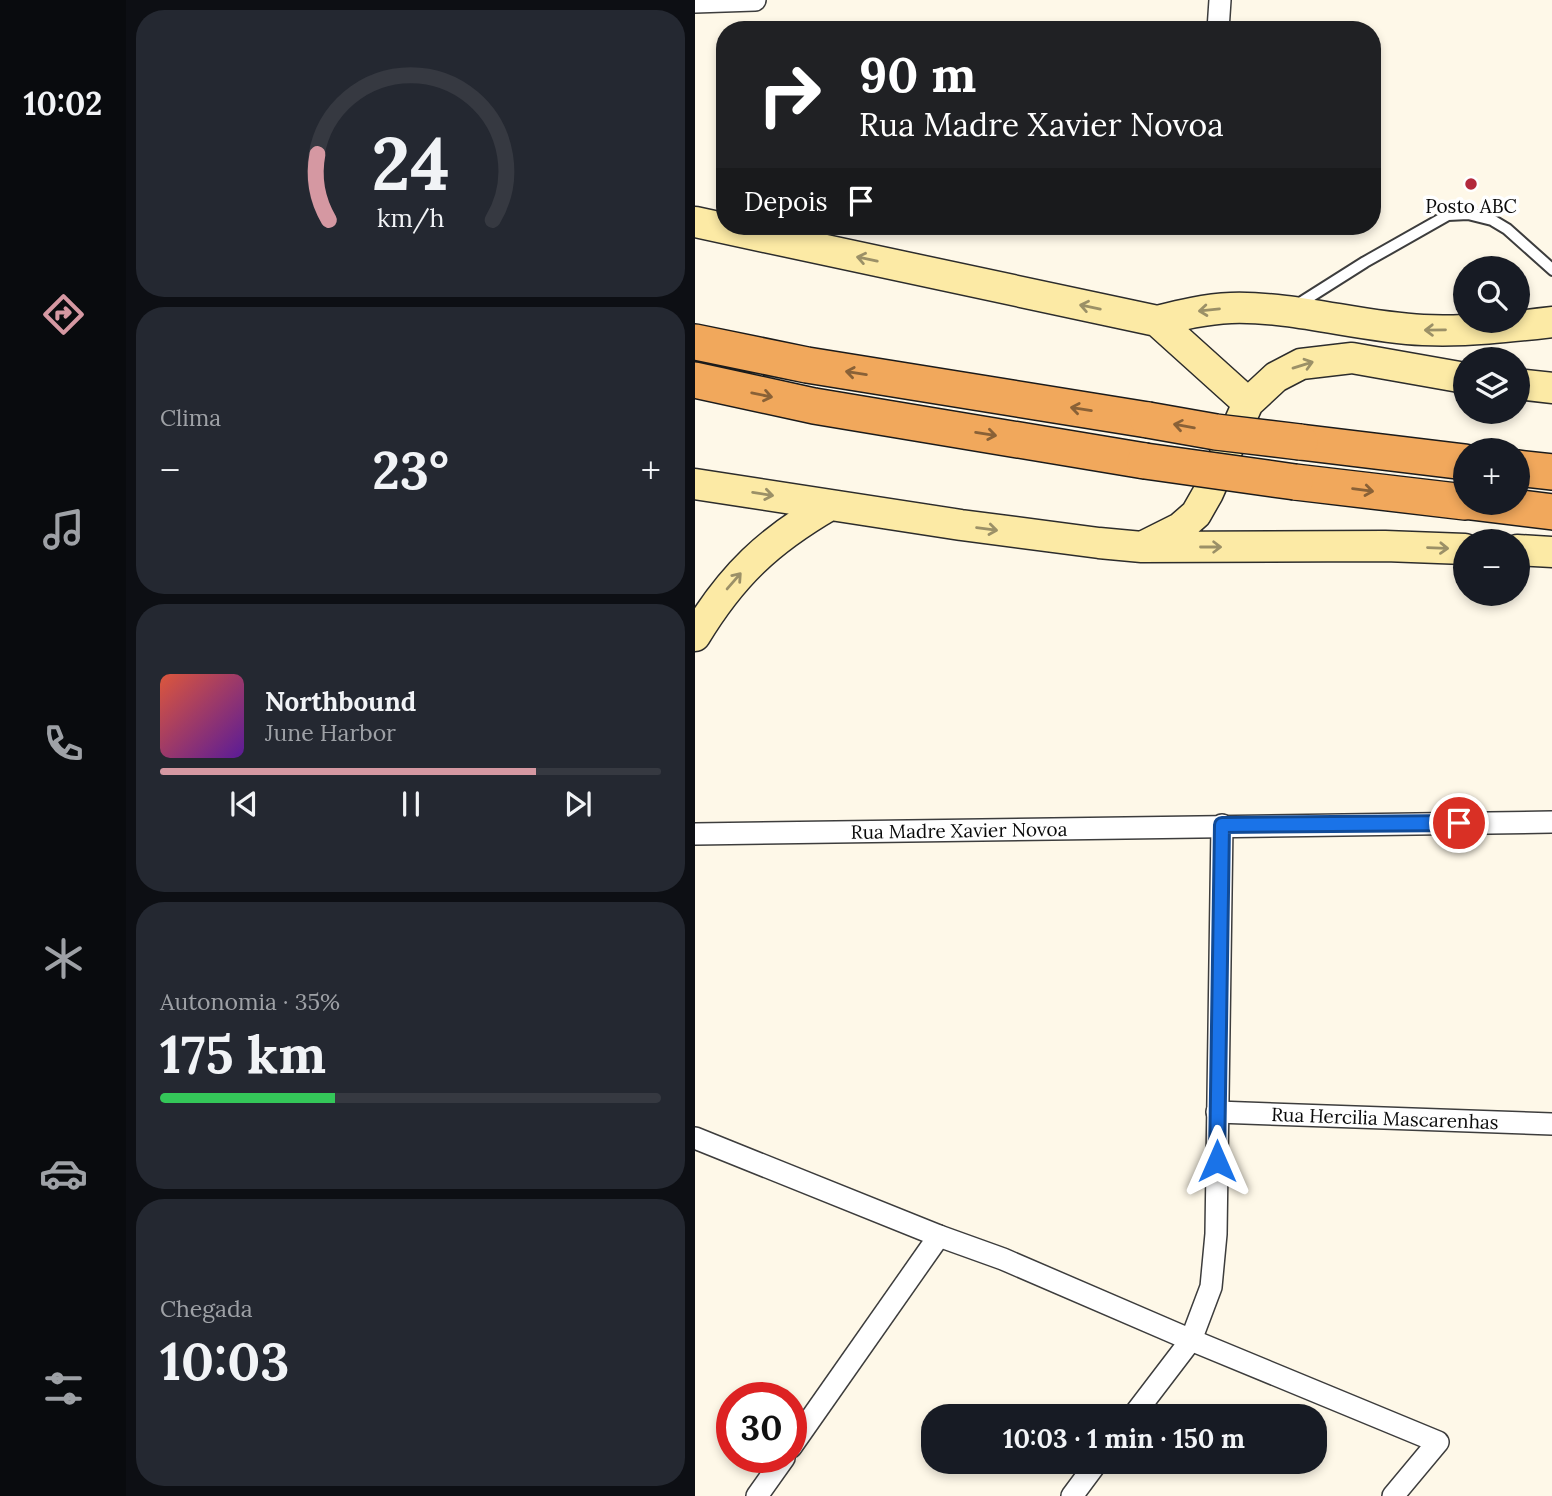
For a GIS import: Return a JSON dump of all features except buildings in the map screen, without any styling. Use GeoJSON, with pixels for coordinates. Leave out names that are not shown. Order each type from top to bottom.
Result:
{"type":"FeatureCollection","features":[{"type":"Feature","properties":{"kind":"highway"},"geometry":{"type":"LineString","coordinates":[[695,342],[806,365],[1216,432],[1453,461]]}},
{"type":"Feature","properties":{"kind":"highway"},"geometry":{"type":"LineString","coordinates":[[695,380],[814,406],[1145,461],[1453,501]]}},
{"type":"Feature","properties":{"kind":"highway"},"geometry":{"type":"LineString","coordinates":[[1530,469],[1552,472]]}},
{"type":"Feature","properties":{"kind":"highway"},"geometry":{"type":"LineString","coordinates":[[1530,509],[1552,512]]}},
{"type":"Feature","properties":{"kind":"main road"},"geometry":{"type":"LineString","coordinates":[[695,222],[716,227]]}},
{"type":"Feature","properties":{"kind":"main road"},"geometry":{"type":"LineString","coordinates":[[756,235],[1156,321],[1199,311],[1232,308],[1286,312],[1423,330],[1552,322]]}},
{"type":"Feature","properties":{"kind":"main road"},"geometry":{"type":"LineString","coordinates":[[1156,321],[1248,403]]}},
{"type":"Feature","properties":{"kind":"main road"},"geometry":{"type":"LineString","coordinates":[[1142,547],[1180,528],[1196,514],[1248,403],[1276,377],[1301,364],[1352,358],[1453,376]]}},
{"type":"Feature","properties":{"kind":"main road"},"geometry":{"type":"LineString","coordinates":[[1530,385],[1552,388]]}},
{"type":"Feature","properties":{"kind":"main road"},"geometry":{"type":"LineString","coordinates":[[695,484],[975,527],[1142,547],[1453,548]]}},
{"type":"Feature","properties":{"kind":"main road"},"geometry":{"type":"LineString","coordinates":[[695,636],[721,595],[744,570],[785,532],[830,505]]}},
{"type":"Feature","properties":{"kind":"main road"},"geometry":{"type":"LineString","coordinates":[[1530,551],[1552,552]]}},
{"type":"Feature","properties":{"kind":"street"},"geometry":{"type":"LineString","coordinates":[[695,2],[755,0]]}},
{"type":"Feature","properties":{"kind":"street"},"geometry":{"type":"LineString","coordinates":[[1219,21],[1220,0]]}},
{"type":"Feature","properties":{"kind":"street","name":"Rua Madre Xavier Novoa"},"geometry":{"type":"LineString","coordinates":[[695,834],[1552,822]]}},
{"type":"Feature","properties":{"kind":"street"},"geometry":{"type":"LineString","coordinates":[[1142,1404],[1191,1340],[1211,1287],[1216,1234],[1222,825]]}},
{"type":"Feature","properties":{"kind":"street","name":"Rua Hercilia Mascarenhas"},"geometry":{"type":"LineString","coordinates":[[1217,1112],[1552,1124]]}},
{"type":"Feature","properties":{"kind":"street"},"geometry":{"type":"LineString","coordinates":[[695,1138],[1003,1259],[1438,1442],[1393,1496]]}},
{"type":"Feature","properties":{"kind":"street"},"geometry":{"type":"LineString","coordinates":[[807,1424],[939,1236]]}},
{"type":"Feature","properties":{"kind":"street"},"geometry":{"type":"LineString","coordinates":[[757,1496],[773,1473]]}},
{"type":"Feature","properties":{"kind":"street"},"geometry":{"type":"LineString","coordinates":[[1072,1496],[1088,1474]]}},
{"type":"Feature","properties":{"kind":"lane"},"geometry":{"type":"LineString","coordinates":[[1286,312],[1365,262],[1448,215],[1468,214],[1492,220],[1552,270]]}},
{"type":"Feature","properties":{"kind":"place","name":"Posto ABC"},"geometry":{"type":"Point","coordinates":[1471,184]}},
{"type":"Feature","properties":{"kind":"route"},"geometry":{"type":"LineString","coordinates":[[1217,1161],[1222,825],[1459,823]]}}]}
